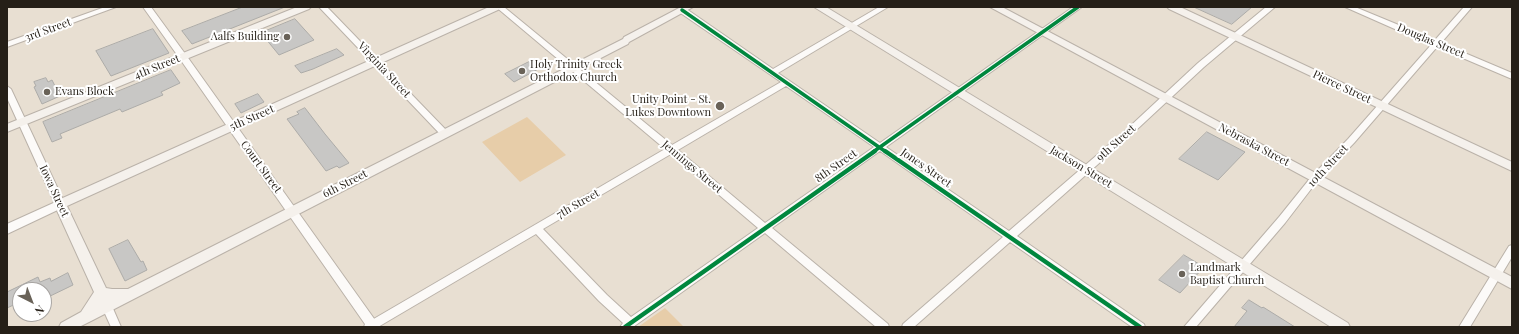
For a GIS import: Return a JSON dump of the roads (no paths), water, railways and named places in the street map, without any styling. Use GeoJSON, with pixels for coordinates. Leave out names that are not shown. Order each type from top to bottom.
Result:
{"type":"FeatureCollection","features":[{"type":"Feature","properties":{"kind":"main road","name":"4th Street"},"geometry":{"type":"LineString","coordinates":[[7,128],[306,7]]}},
{"type":"Feature","properties":{"kind":"main road","name":"5th Street"},"geometry":{"type":"LineString","coordinates":[[60,204],[497,7]]}},
{"type":"Feature","properties":{"kind":"main road","name":"Jackson Street"},"geometry":{"type":"LineString","coordinates":[[819,7],[1343,327]]}},
{"type":"Feature","properties":{"kind":"main road","name":"Nebraska Street"},"geometry":{"type":"LineString","coordinates":[[995,7],[1512,283]]}},
{"type":"Feature","properties":{"kind":"main road","name":"Pierce Street"},"geometry":{"type":"LineString","coordinates":[[1172,7],[1512,167]]}},
{"type":"Feature","properties":{"kind":"main road","name":"6th Street"},"geometry":{"type":"LineString","coordinates":[[66,327],[685,9]]}},
{"type":"Feature","properties":{"kind":"main road","name":"Iowa Street"},"geometry":{"type":"LineString","coordinates":[[60,204],[101,292]]}},
{"type":"Feature","properties":{"kind":"main road"},"geometry":{"type":"LineString","coordinates":[[86,317],[101,292],[112,295],[132,294]]}},
{"type":"Feature","properties":{"kind":"street","name":"3rd Street"},"geometry":{"type":"LineString","coordinates":[[7,46],[112,7]]}},
{"type":"Feature","properties":{"kind":"street","name":"Court Street"},"geometry":{"type":"LineString","coordinates":[[148,7],[372,326]]}},
{"type":"Feature","properties":{"kind":"street","name":"Virginia Street"},"geometry":{"type":"LineString","coordinates":[[323,7],[444,133]]}},
{"type":"Feature","properties":{"kind":"street","name":"Jennings Street"},"geometry":{"type":"LineString","coordinates":[[500,7],[884,327]]}},
{"type":"Feature","properties":{"kind":"street"},"geometry":{"type":"LineString","coordinates":[[774,72],[884,7]]}},
{"type":"Feature","properties":{"kind":"street","name":"8th Street"},"geometry":{"type":"LineString","coordinates":[[627,325],[1078,7]]}},
{"type":"Feature","properties":{"kind":"street","name":"9th Street"},"geometry":{"type":"LineString","coordinates":[[907,327],[1129,132],[1164,97],[1271,7]]}},
{"type":"Feature","properties":{"kind":"street","name":"Douglas Street"},"geometry":{"type":"LineString","coordinates":[[1349,7],[1512,76]]}},
{"type":"Feature","properties":{"kind":"street","name":"10th Street"},"geometry":{"type":"LineString","coordinates":[[1189,327],[1282,220],[1315,178],[1351,141],[1468,7]]}},
{"type":"Feature","properties":{"kind":"street","name":"Jones Street"},"geometry":{"type":"LineString","coordinates":[[685,9],[787,82],[1140,327]]}},
{"type":"Feature","properties":{"kind":"street","name":"7th Street"},"geometry":{"type":"LineString","coordinates":[[372,326],[787,82]]}},
{"type":"Feature","properties":{"kind":"street","name":"Iowa Street"},"geometry":{"type":"LineString","coordinates":[[7,89],[60,204]]}},
{"type":"Feature","properties":{"kind":"street","name":"5th Street"},"geometry":{"type":"LineString","coordinates":[[7,229],[60,204]]}},
{"type":"Feature","properties":{"kind":"street"},"geometry":{"type":"LineString","coordinates":[[537,229],[627,325]]}},
{"type":"Feature","properties":{"kind":"street"},"geometry":{"type":"LineString","coordinates":[[1464,327],[1512,249]]}},
{"type":"Feature","properties":{"kind":"street"},"geometry":{"type":"LineString","coordinates":[[107,307],[116,327]]}},
{"type":"Feature","properties":{"kind":"place","name":"Aalfs Building"},"geometry":{"type":"Point","coordinates":[287,37]}},
{"type":"Feature","properties":{"kind":"place","name":"Holy Trinity Greek Orthodox Church"},"geometry":{"type":"Point","coordinates":[522,71]}},
{"type":"Feature","properties":{"kind":"place","name":"Evans Block"},"geometry":{"type":"Point","coordinates":[47,92]}},
{"type":"Feature","properties":{"kind":"place","name":"Unity Point - St. Lukes Downtown"},"geometry":{"type":"Point","coordinates":[720,106]}},
{"type":"Feature","properties":{"kind":"place","name":"Landmark Baptist Church"},"geometry":{"type":"Point","coordinates":[1182,274]}}]}
